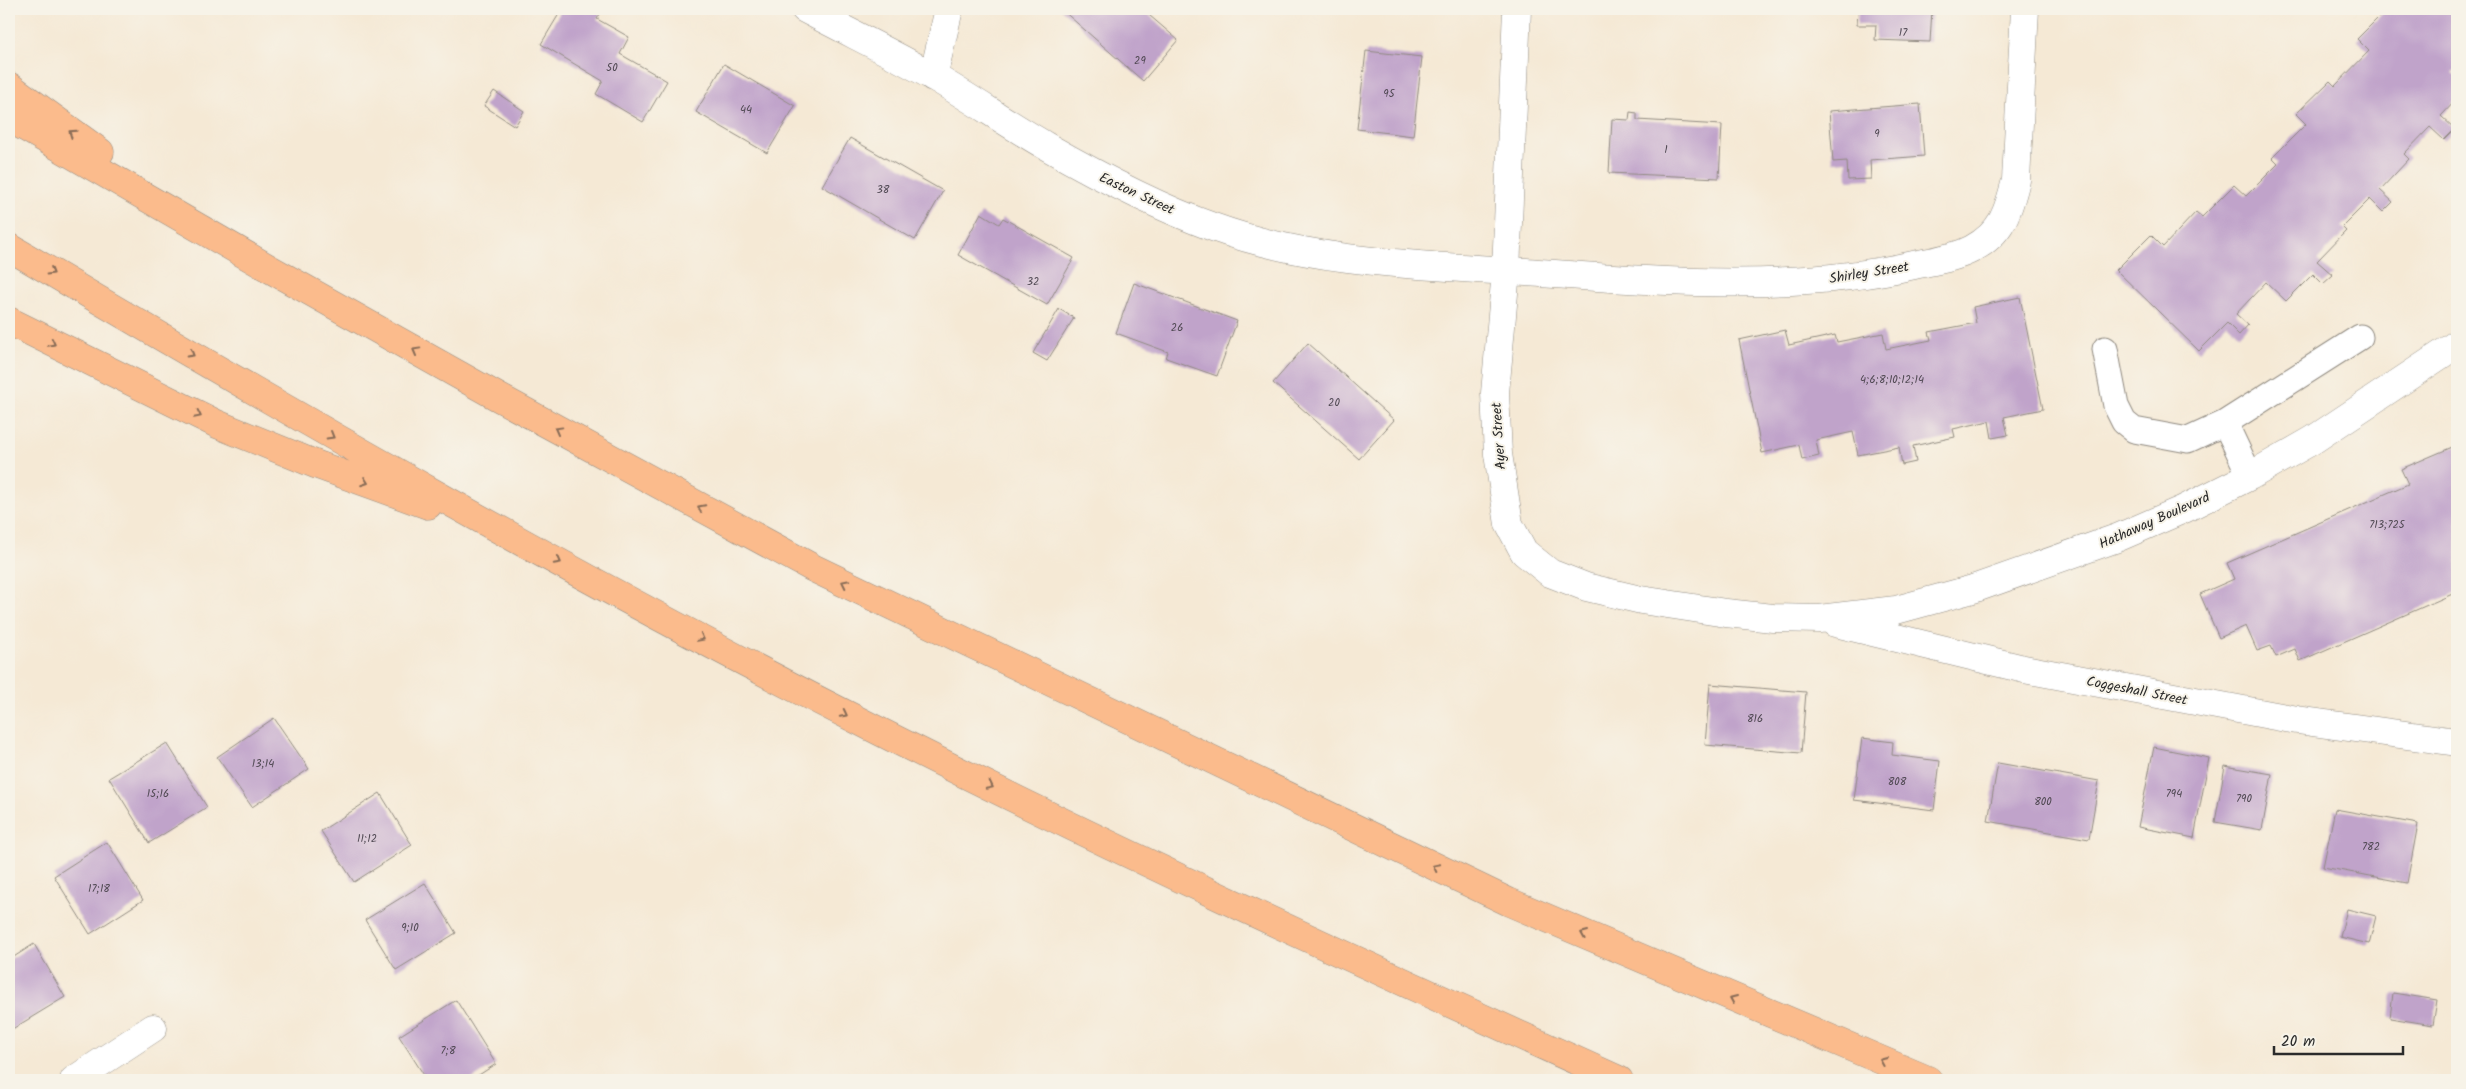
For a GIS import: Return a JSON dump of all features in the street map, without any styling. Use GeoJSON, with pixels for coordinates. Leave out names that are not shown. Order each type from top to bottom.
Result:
{"type":"FeatureCollection","features":[{"type":"Feature","properties":{"kind":"highway"},"geometry":{"type":"LineString","coordinates":[[9,86],[59,124],[270,270]]}},
{"type":"Feature","properties":{"kind":"highway"},"geometry":{"type":"LineString","coordinates":[[9,118],[270,270],[703,510],[880,601],[1509,902],[1928,1080]]}},
{"type":"Feature","properties":{"kind":"highway"},"geometry":{"type":"LineString","coordinates":[[9,247],[339,440],[515,538],[780,680],[975,779],[1189,883],[1619,1080]]}},
{"type":"Feature","properties":{"kind":"highway"},"geometry":{"type":"LineString","coordinates":[[9,321],[217,424],[315,464],[515,538]]}},
{"type":"Feature","properties":{"kind":"street","name":"Easton Street"},"geometry":{"type":"LineString","coordinates":[[805,9],[933,77],[1044,145],[1101,177],[1157,204],[1214,227],[1273,245],[1318,254],[1506,271]]}},
{"type":"Feature","properties":{"kind":"street"},"geometry":{"type":"LineString","coordinates":[[933,77],[949,9]]}},
{"type":"Feature","properties":{"kind":"street","name":"Ayer Street"},"geometry":{"type":"LineString","coordinates":[[1517,9],[1506,271],[1495,393],[1498,454],[1509,524],[1524,552],[1550,573],[1622,596],[1772,618],[1819,620]]}},
{"type":"Feature","properties":{"kind":"street","name":"Shirley Street"},"geometry":{"type":"LineString","coordinates":[[1506,271],[1654,280],[1776,281],[1837,279],[1898,269],[1971,249],[1998,230],[2009,207],[2016,180],[2025,9]]}},
{"type":"Feature","properties":{"kind":"street","name":"Hathaway Boulevard"},"geometry":{"type":"LineString","coordinates":[[1819,620],[1896,610],[1973,589],[2117,538],[2184,509],[2250,476],[2313,440],[2457,344]]}},
{"type":"Feature","properties":{"kind":"street","name":"Coggeshall Street"},"geometry":{"type":"LineString","coordinates":[[1819,620],[2024,669],[2297,720],[2457,742]]}},
{"type":"Feature","properties":{"kind":"street"},"geometry":{"type":"LineString","coordinates":[[74,1080],[153,1028]]}},
{"type":"Feature","properties":{"kind":"lane"},"geometry":{"type":"LineString","coordinates":[[2105,349],[2116,406],[2124,422],[2134,430],[2188,440],[2225,423],[2360,336]]}},
{"type":"Feature","properties":{"kind":"lane"},"geometry":{"type":"LineString","coordinates":[[2225,423],[2250,476]]}},
{"type":"Feature","properties":{"kind":"building"},"geometry":{"type":"Polygon","coordinates":[[[562,9],[603,9],[597,19],[629,37],[620,54],[667,81],[643,122],[596,94],[603,81],[541,44],[562,9]]]}},
{"type":"Feature","properties":{"kind":"building"},"geometry":{"type":"Polygon","coordinates":[[[1061,9],[1142,9],[1178,40],[1143,81],[1061,9]]]}},
{"type":"Feature","properties":{"kind":"building"},"geometry":{"type":"Polygon","coordinates":[[[1858,9],[1932,9],[1930,42],[1875,40],[1876,25],[1857,25],[1858,9]]]}},
{"type":"Feature","properties":{"kind":"building"},"geometry":{"type":"Polygon","coordinates":[[[2387,9],[2457,9],[2457,67],[2453,72],[2457,76],[2457,99],[2441,116],[2455,129],[2444,140],[2430,127],[2404,154],[2409,159],[2380,190],[2393,202],[2383,212],[2370,199],[2342,227],[2346,231],[2317,261],[2333,275],[2323,284],[2313,274],[2286,301],[2266,282],[2236,314],[2248,325],[2239,335],[2227,323],[2199,351],[2116,270],[2151,235],[2163,247],[2196,212],[2202,217],[2234,185],[2246,196],[2278,164],[2272,158],[2306,124],[2296,114],[2330,81],[2335,86],[2369,51],[2357,39],[2387,9]]]}},
{"type":"Feature","properties":{"kind":"building"},"geometry":{"type":"Polygon","coordinates":[[[1366,51],[1422,57],[1413,136],[1357,129],[1366,51]]]}},
{"type":"Feature","properties":{"kind":"building"},"geometry":{"type":"Polygon","coordinates":[[[724,64],[795,106],[767,153],[696,112],[724,64]]]}},
{"type":"Feature","properties":{"kind":"building"},"geometry":{"type":"Polygon","coordinates":[[[494,91],[524,111],[515,126],[484,106],[494,91]]]}},
{"type":"Feature","properties":{"kind":"building"},"geometry":{"type":"Polygon","coordinates":[[[1920,104],[1924,156],[1870,160],[1871,179],[1848,180],[1847,161],[1833,162],[1829,111],[1920,104]]]}},
{"type":"Feature","properties":{"kind":"building"},"geometry":{"type":"Polygon","coordinates":[[[1630,112],[1637,113],[1637,120],[1722,125],[1719,178],[1609,173],[1612,119],[1629,120],[1630,112]]]}},
{"type":"Feature","properties":{"kind":"building"},"geometry":{"type":"Polygon","coordinates":[[[850,138],[943,191],[915,240],[822,186],[850,138]]]}},
{"type":"Feature","properties":{"kind":"building"},"geometry":{"type":"Polygon","coordinates":[[[981,213],[999,224],[1003,218],[1074,258],[1047,305],[958,255],[981,213]]]}},
{"type":"Feature","properties":{"kind":"building"},"geometry":{"type":"Polygon","coordinates":[[[1134,283],[1237,321],[1217,376],[1166,358],[1168,352],[1116,333],[1134,283]]]}},
{"type":"Feature","properties":{"kind":"building"},"geometry":{"type":"Polygon","coordinates":[[[2020,297],[2043,409],[2004,417],[2008,435],[1992,438],[1989,421],[1953,429],[1955,437],[1913,446],[1916,462],[1902,465],[1899,447],[1858,455],[1853,432],[1816,440],[1819,456],[1802,460],[1799,445],[1762,453],[1739,340],[1785,330],[1789,345],[1835,335],[1837,342],[1883,333],[1886,349],[1931,340],[1929,332],[1976,323],[1973,307],[2020,297]]]}},
{"type":"Feature","properties":{"kind":"building"},"geometry":{"type":"Polygon","coordinates":[[[1059,309],[1074,318],[1047,361],[1033,353],[1059,309]]]}},
{"type":"Feature","properties":{"kind":"building"},"geometry":{"type":"Polygon","coordinates":[[[1308,343],[1394,420],[1359,459],[1273,383],[1308,343]]]}},
{"type":"Feature","properties":{"kind":"building"},"geometry":{"type":"Polygon","coordinates":[[[2457,445],[2457,592],[2300,661],[2295,649],[2276,657],[2271,646],[2257,651],[2246,626],[2219,638],[2200,594],[2234,579],[2227,563],[2408,484],[2401,469],[2457,445]]]}},
{"type":"Feature","properties":{"kind":"building"},"geometry":{"type":"Polygon","coordinates":[[[1710,684],[1806,692],[1801,753],[1705,745],[1710,684]]]}},
{"type":"Feature","properties":{"kind":"building"},"geometry":{"type":"Polygon","coordinates":[[[274,718],[309,769],[252,807],[217,757],[274,718]]]}},
{"type":"Feature","properties":{"kind":"building"},"geometry":{"type":"Polygon","coordinates":[[[1862,738],[1893,742],[1892,755],[1940,761],[1934,810],[1854,800],[1862,738]]]}},
{"type":"Feature","properties":{"kind":"building"},"geometry":{"type":"Polygon","coordinates":[[[167,743],[207,807],[149,843],[109,778],[167,743]]]}},
{"type":"Feature","properties":{"kind":"building"},"geometry":{"type":"Polygon","coordinates":[[[2154,747],[2209,758],[2194,838],[2138,827],[2154,747]]]}},
{"type":"Feature","properties":{"kind":"building"},"geometry":{"type":"Polygon","coordinates":[[[1998,763],[2099,781],[2089,839],[1988,821],[1998,763]]]}},
{"type":"Feature","properties":{"kind":"building"},"geometry":{"type":"Polygon","coordinates":[[[2225,766],[2272,774],[2262,830],[2215,822],[2225,766]]]}},
{"type":"Feature","properties":{"kind":"building"},"geometry":{"type":"Polygon","coordinates":[[[380,793],[412,845],[354,882],[321,831],[380,793]]]}},
{"type":"Feature","properties":{"kind":"building"},"geometry":{"type":"Polygon","coordinates":[[[2335,809],[2418,824],[2407,883],[2323,867],[2335,809]]]}},
{"type":"Feature","properties":{"kind":"building"},"geometry":{"type":"Polygon","coordinates":[[[107,842],[143,900],[90,934],[54,876],[107,842]]]}},
{"type":"Feature","properties":{"kind":"building"},"geometry":{"type":"Polygon","coordinates":[[[2457,871],[2457,892],[2452,891],[2457,871]]]}},
{"type":"Feature","properties":{"kind":"building"},"geometry":{"type":"Polygon","coordinates":[[[425,883],[456,933],[396,970],[365,920],[425,883]]]}},
{"type":"Feature","properties":{"kind":"building"},"geometry":{"type":"Polygon","coordinates":[[[2347,909],[2376,916],[2369,944],[2340,937],[2347,909]]]}},
{"type":"Feature","properties":{"kind":"building"},"geometry":{"type":"Polygon","coordinates":[[[34,944],[65,997],[9,1031],[9,960],[34,944]]]}},
{"type":"Feature","properties":{"kind":"building"},"geometry":{"type":"Polygon","coordinates":[[[2393,993],[2437,1000],[2433,1025],[2390,1018],[2393,993]]]}},
{"type":"Feature","properties":{"kind":"building"},"geometry":{"type":"Polygon","coordinates":[[[456,1000],[496,1064],[471,1080],[427,1080],[399,1036],[456,1000]]]}}]}
